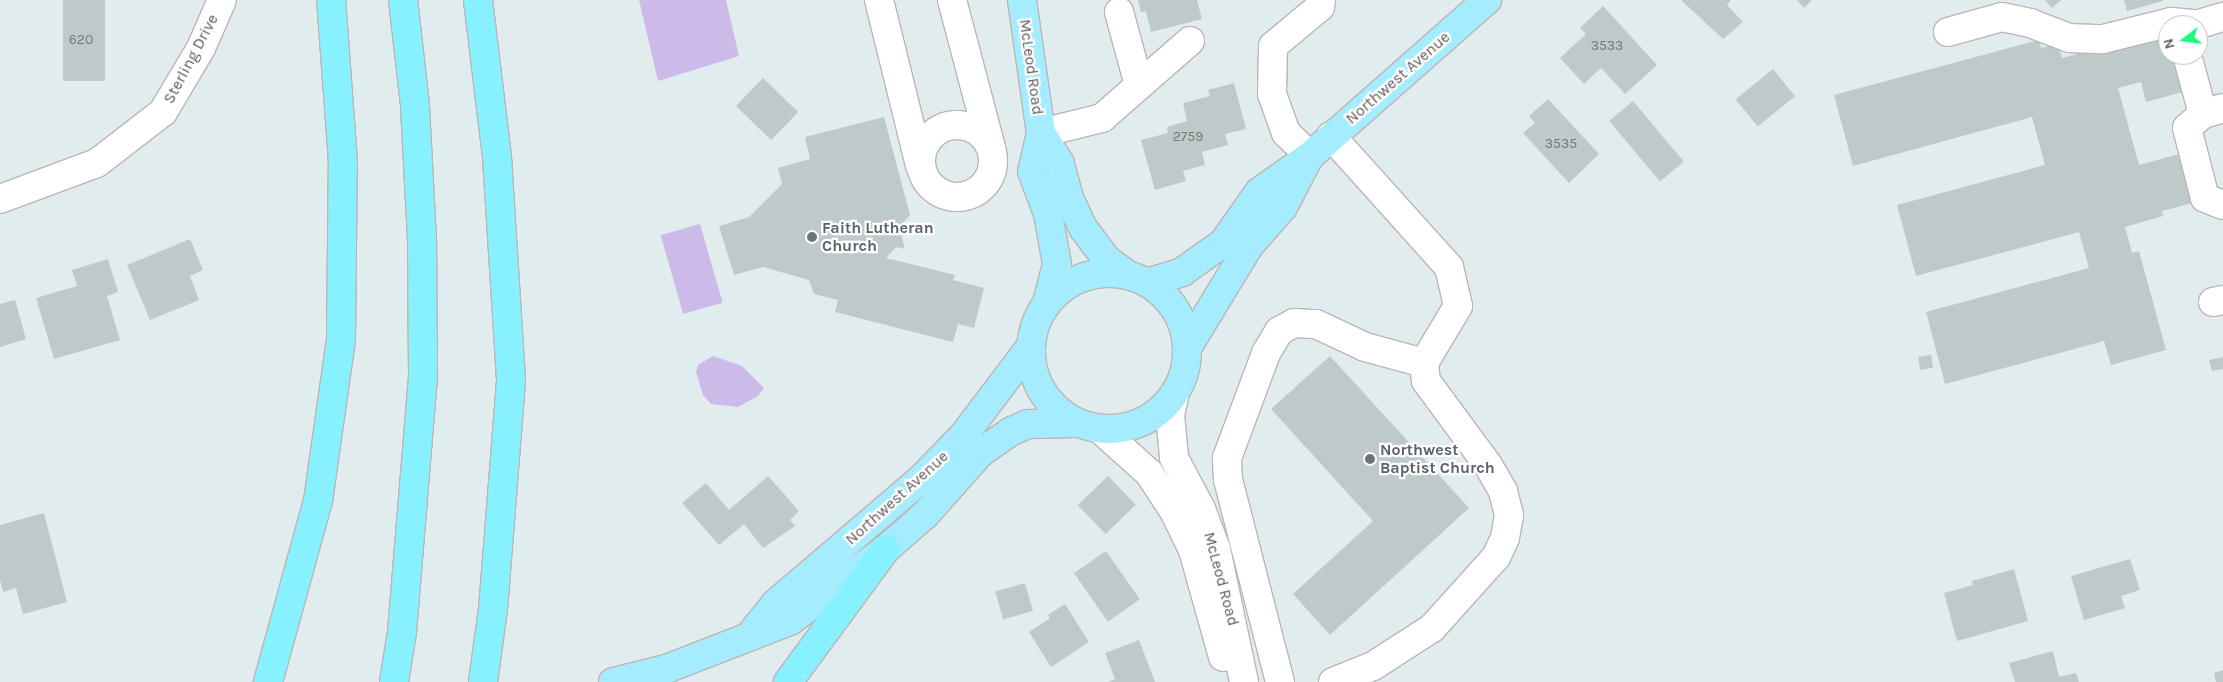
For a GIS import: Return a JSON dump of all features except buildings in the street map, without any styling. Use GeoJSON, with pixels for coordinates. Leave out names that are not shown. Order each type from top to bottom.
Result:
{"type":"FeatureCollection","features":[{"type":"Feature","properties":{"kind":"highway"},"geometry":{"type":"LineString","coordinates":[[268,682],[318,501],[341,339],[343,162],[331,0]]}},
{"type":"Feature","properties":{"kind":"highway"},"geometry":{"type":"LineString","coordinates":[[394,682],[402,632],[423,375],[422,230],[415,105],[403,0]]}},
{"type":"Feature","properties":{"kind":"highway"},"geometry":{"type":"LineString","coordinates":[[478,0],[498,157],[511,381],[493,609],[483,682]]}},
{"type":"Feature","properties":{"kind":"highway"},"geometry":{"type":"LineString","coordinates":[[788,682],[886,549]]}},
{"type":"Feature","properties":{"kind":"main road","name":"McLeod Road"},"geometry":{"type":"LineString","coordinates":[[1022,0],[1041,134],[1032,171],[1048,214],[1057,264],[1047,303]]}},
{"type":"Feature","properties":{"kind":"main road","name":"Northwest Avenue"},"geometry":{"type":"LineString","coordinates":[[1138,280],[1182,272],[1223,243],[1259,192],[1310,156],[1486,0]]}},
{"type":"Feature","properties":{"kind":"main road","name":"McLeod Road"},"geometry":{"type":"LineString","coordinates":[[1041,134],[1060,164],[1069,198],[1083,228],[1106,259],[1138,280]]}},
{"type":"Feature","properties":{"kind":"main road","name":"Northwest Avenue"},"geometry":{"type":"LineString","coordinates":[[1187,348],[1240,260],[1283,207],[1310,156]]}},
{"type":"Feature","properties":{"kind":"main road"},"geometry":{"type":"LineString","coordinates":[[1089,276],[1138,280],[1175,310],[1183,327],[1187,348],[1184,370],[1175,393],[1164,407],[1146,420],[1124,428],[1088,426],[1063,415],[1043,393],[1032,368],[1031,346],[1036,324],[1047,303],[1066,286],[1089,276]]}},
{"type":"Feature","properties":{"kind":"main road","name":"Northwest Avenue"},"geometry":{"type":"LineString","coordinates":[[749,636],[776,603],[932,468],[963,436],[1031,346]]}},
{"type":"Feature","properties":{"kind":"main road","name":"Northwest Avenue"},"geometry":{"type":"LineString","coordinates":[[613,682],[666,670],[790,621],[886,549],[925,515],[980,453],[1012,431],[1028,424],[1088,426]]}},
{"type":"Feature","properties":{"kind":"street","name":"Sterling Drive"},"geometry":{"type":"LineString","coordinates":[[0,199],[97,163],[163,112],[201,48],[222,0]]}},
{"type":"Feature","properties":{"kind":"street"},"geometry":{"type":"LineString","coordinates":[[879,0],[921,168],[935,191],[959,198],[981,188],[989,179],[992,154],[952,0]]}},
{"type":"Feature","properties":{"kind":"street"},"geometry":{"type":"LineString","coordinates":[[1310,156],[1286,133],[1272,94],[1273,46],[1320,7],[1321,0]]}},
{"type":"Feature","properties":{"kind":"street"},"geometry":{"type":"LineString","coordinates":[[1119,12],[1139,85]]}},
{"type":"Feature","properties":{"kind":"street"},"geometry":{"type":"LineString","coordinates":[[1948,32],[2002,17],[2030,23],[2069,38],[2103,39],[2158,25]]}},
{"type":"Feature","properties":{"kind":"street"},"geometry":{"type":"LineString","coordinates":[[2208,21],[2223,17]]}},
{"type":"Feature","properties":{"kind":"street"},"geometry":{"type":"LineString","coordinates":[[1041,134],[1102,118],[1190,41]]}},
{"type":"Feature","properties":{"kind":"street"},"geometry":{"type":"LineString","coordinates":[[2192,65],[2213,111],[2187,128],[2205,198],[2223,205]]}},
{"type":"Feature","properties":{"kind":"street"},"geometry":{"type":"LineString","coordinates":[[921,168],[923,148],[929,138],[948,126],[971,128],[981,134],[992,154]]}},
{"type":"Feature","properties":{"kind":"street"},"geometry":{"type":"LineString","coordinates":[[1331,136],[1448,267],[1458,306],[1424,364],[1426,381],[1503,490],[1509,515],[1505,538],[1496,557],[1432,628],[1373,666],[1333,682]]}},
{"type":"Feature","properties":{"kind":"street"},"geometry":{"type":"LineString","coordinates":[[1280,682],[1228,480],[1227,458],[1266,353],[1278,331],[1294,324],[1316,324],[1365,347],[1424,364]]}},
{"type":"Feature","properties":{"kind":"street","name":"McLeod Road"},"geometry":{"type":"LineString","coordinates":[[1175,393],[1170,424],[1174,458],[1201,509],[1216,549],[1244,682]]}},
{"type":"Feature","properties":{"kind":"street","name":"McLeod Road"},"geometry":{"type":"LineString","coordinates":[[1088,426],[1149,473],[1174,511],[1193,550],[1232,682]]}},
{"type":"Feature","properties":{"kind":"shaded area"},"geometry":{"type":"Polygon","coordinates":[[[639,0],[726,0],[739,56],[658,81],[639,0]]]}},
{"type":"Feature","properties":{"kind":"shaded area"},"geometry":{"type":"Polygon","coordinates":[[[700,224],[723,303],[683,314],[661,235],[700,224]]]}},
{"type":"Feature","properties":{"kind":"shaded area"},"geometry":{"type":"Polygon","coordinates":[[[713,356],[742,366],[764,388],[758,396],[738,407],[711,404],[703,395],[696,372],[698,365],[713,356]]]}},
{"type":"Feature","properties":{"kind":"place","name":"Faith Lutheran Church"},"geometry":{"type":"Point","coordinates":[812,237]}},
{"type":"Feature","properties":{"kind":"place","name":"Northwest Baptist Church"},"geometry":{"type":"Point","coordinates":[1370,459]}}]}
